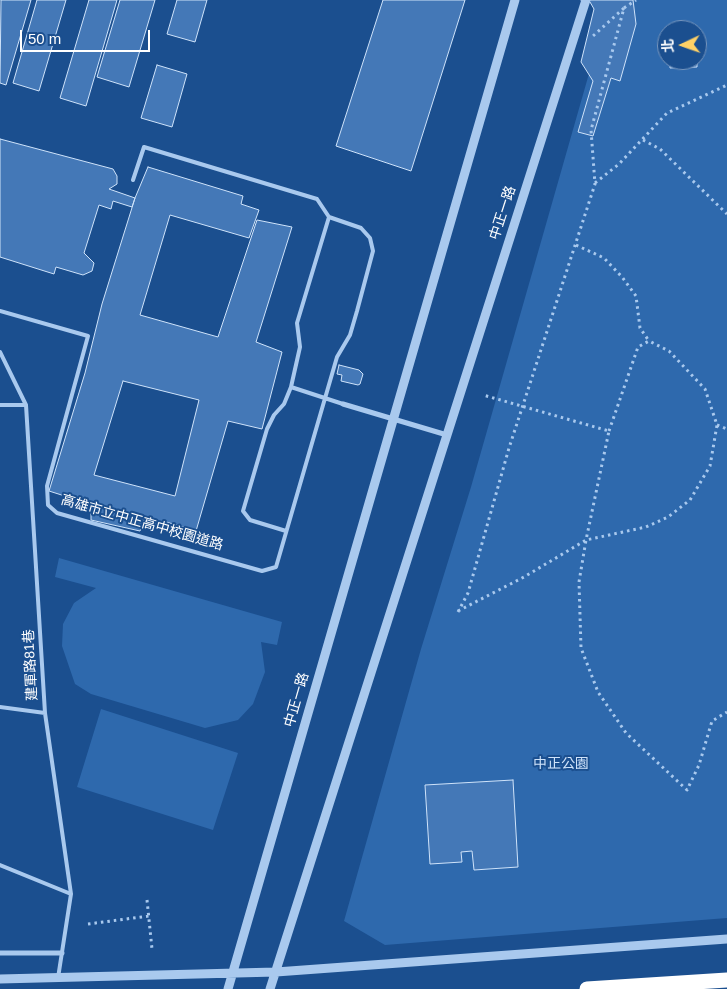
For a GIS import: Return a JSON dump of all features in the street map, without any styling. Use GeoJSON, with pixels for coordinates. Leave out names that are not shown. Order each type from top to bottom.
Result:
{"type":"FeatureCollection","features":[{"type":"Feature","properties":{"kind":"highway"},"geometry":{"type":"LineString","coordinates":[[587,989],[727,980]]}},
{"type":"Feature","properties":{"kind":"street","name":"中正一路"},"geometry":{"type":"LineString","coordinates":[[228,989],[515,0]]}},
{"type":"Feature","properties":{"kind":"street","name":"中正一路"},"geometry":{"type":"LineString","coordinates":[[270,989],[586,0]]}},
{"type":"Feature","properties":{"kind":"street"},"geometry":{"type":"LineString","coordinates":[[343,404],[447,435]]}},
{"type":"Feature","properties":{"kind":"street"},"geometry":{"type":"LineString","coordinates":[[0,979],[276,972],[727,939]]}},
{"type":"Feature","properties":{"kind":"street"},"geometry":{"type":"LineString","coordinates":[[0,953],[62,952]]}},
{"type":"Feature","properties":{"kind":"lane"},"geometry":{"type":"LineString","coordinates":[[133,180],[144,147],[317,199],[329,217],[298,323],[300,347],[291,387],[284,404],[274,415],[267,429],[243,512],[250,520],[286,531]]}},
{"type":"Feature","properties":{"kind":"lane","name":"高雄市立中正高中校園道路"},"geometry":{"type":"LineString","coordinates":[[0,311],[88,336],[47,486],[48,505],[58,513],[262,570],[276,567],[337,357],[350,335],[373,252],[370,238],[361,228],[329,217]]}},
{"type":"Feature","properties":{"kind":"lane","name":"建軍路81巷"},"geometry":{"type":"LineString","coordinates":[[0,352],[26,405],[45,713],[71,894],[58,979]]}},
{"type":"Feature","properties":{"kind":"lane"},"geometry":{"type":"LineString","coordinates":[[291,387],[343,404]]}},
{"type":"Feature","properties":{"kind":"lane"},"geometry":{"type":"LineString","coordinates":[[0,405],[26,405]]}},
{"type":"Feature","properties":{"kind":"lane"},"geometry":{"type":"LineString","coordinates":[[0,708],[45,713]]}},
{"type":"Feature","properties":{"kind":"lane"},"geometry":{"type":"LineString","coordinates":[[0,866],[71,894]]}},
{"type":"Feature","properties":{"kind":"path"},"geometry":{"type":"LineString","coordinates":[[593,36],[624,8],[636,0]]}},
{"type":"Feature","properties":{"kind":"path"},"geometry":{"type":"LineString","coordinates":[[576,245],[604,258],[622,277],[636,296],[640,328],[649,340],[669,351],[705,389],[717,425],[710,466],[690,500],[668,517],[646,526],[586,540],[524,578],[458,612],[468,593],[523,406],[595,184],[591,130],[624,8]]}},
{"type":"Feature","properties":{"kind":"path"},"geometry":{"type":"LineString","coordinates":[[595,184],[643,140],[667,113],[727,85]]}},
{"type":"Feature","properties":{"kind":"path"},"geometry":{"type":"LineString","coordinates":[[643,140],[660,149],[727,214]]}},
{"type":"Feature","properties":{"kind":"path"},"geometry":{"type":"LineString","coordinates":[[649,340],[638,347],[609,431],[579,582],[581,648],[598,692],[626,733],[687,790],[698,765],[712,721],[727,712]]}},
{"type":"Feature","properties":{"kind":"path"},"geometry":{"type":"LineString","coordinates":[[483,395],[609,431]]}},
{"type":"Feature","properties":{"kind":"path"},"geometry":{"type":"LineString","coordinates":[[717,425],[727,429]]}},
{"type":"Feature","properties":{"kind":"path"},"geometry":{"type":"LineString","coordinates":[[146,900],[152,949]]}},
{"type":"Feature","properties":{"kind":"path"},"geometry":{"type":"LineString","coordinates":[[88,924],[148,916]]}},
{"type":"Feature","properties":{"kind":"green space","name":"中正公園"},"geometry":{"type":"Polygon","coordinates":[[[610,0],[727,0],[727,918],[385,945],[344,921],[421,649],[471,487],[610,0]]]}},
{"type":"Feature","properties":{"kind":"green space"},"geometry":{"type":"Polygon","coordinates":[[[59,558],[282,622],[277,645],[261,642],[265,672],[253,704],[238,720],[205,728],[91,694],[75,684],[62,646],[63,624],[74,603],[96,588],[55,577],[59,558]]]}},
{"type":"Feature","properties":{"kind":"green space"},"geometry":{"type":"Polygon","coordinates":[[[101,709],[238,753],[213,830],[77,787],[101,709]]]}},
{"type":"Feature","properties":{"kind":"building"},"geometry":{"type":"Polygon","coordinates":[[[1,0],[31,0],[6,85],[0,83],[1,0]]]}},
{"type":"Feature","properties":{"kind":"building"},"geometry":{"type":"Polygon","coordinates":[[[37,0],[66,0],[39,91],[13,83],[37,0]]]}},
{"type":"Feature","properties":{"kind":"building"},"geometry":{"type":"Polygon","coordinates":[[[89,0],[117,0],[86,106],[60,98],[89,0]]]}},
{"type":"Feature","properties":{"kind":"building"},"geometry":{"type":"Polygon","coordinates":[[[120,0],[155,0],[129,87],[97,77],[120,0]]]}},
{"type":"Feature","properties":{"kind":"building"},"geometry":{"type":"Polygon","coordinates":[[[177,0],[207,0],[195,42],[167,34],[177,0]]]}},
{"type":"Feature","properties":{"kind":"building"},"geometry":{"type":"Polygon","coordinates":[[[383,0],[465,0],[411,171],[336,146],[383,0]]]}},
{"type":"Feature","properties":{"kind":"building"},"geometry":{"type":"Polygon","coordinates":[[[581,0],[633,0],[636,24],[620,81],[611,78],[593,136],[578,132],[593,81],[581,62],[594,9],[590,2],[581,0]]]}},
{"type":"Feature","properties":{"kind":"building"},"geometry":{"type":"Polygon","coordinates":[[[157,65],[187,74],[172,127],[141,118],[157,65]]]}},
{"type":"Feature","properties":{"kind":"building"},"geometry":{"type":"Polygon","coordinates":[[[0,139],[113,169],[117,176],[117,184],[109,189],[135,198],[132,207],[113,201],[111,209],[99,205],[84,253],[94,263],[92,271],[83,275],[56,267],[54,274],[0,257],[0,139]]]}},
{"type":"Feature","properties":{"kind":"building"},"geometry":{"type":"Polygon","coordinates":[[[148,167],[243,196],[241,204],[259,210],[249,238],[170,215],[140,315],[218,337],[257,220],[292,227],[256,342],[282,352],[262,429],[228,421],[196,531],[163,521],[161,526],[144,520],[140,531],[91,520],[91,511],[73,507],[71,498],[49,491],[85,373],[102,304],[135,198],[148,167]],[[123,381],[94,475],[175,496],[199,400],[123,381]]]}},
{"type":"Feature","properties":{"kind":"building"},"geometry":{"type":"Polygon","coordinates":[[[339,365],[359,370],[363,374],[360,384],[341,381],[342,375],[337,374],[339,365]]]}},
{"type":"Feature","properties":{"kind":"building"},"geometry":{"type":"Polygon","coordinates":[[[513,780],[518,867],[474,870],[472,851],[461,852],[462,862],[430,864],[425,785],[513,780]]]}}]}
